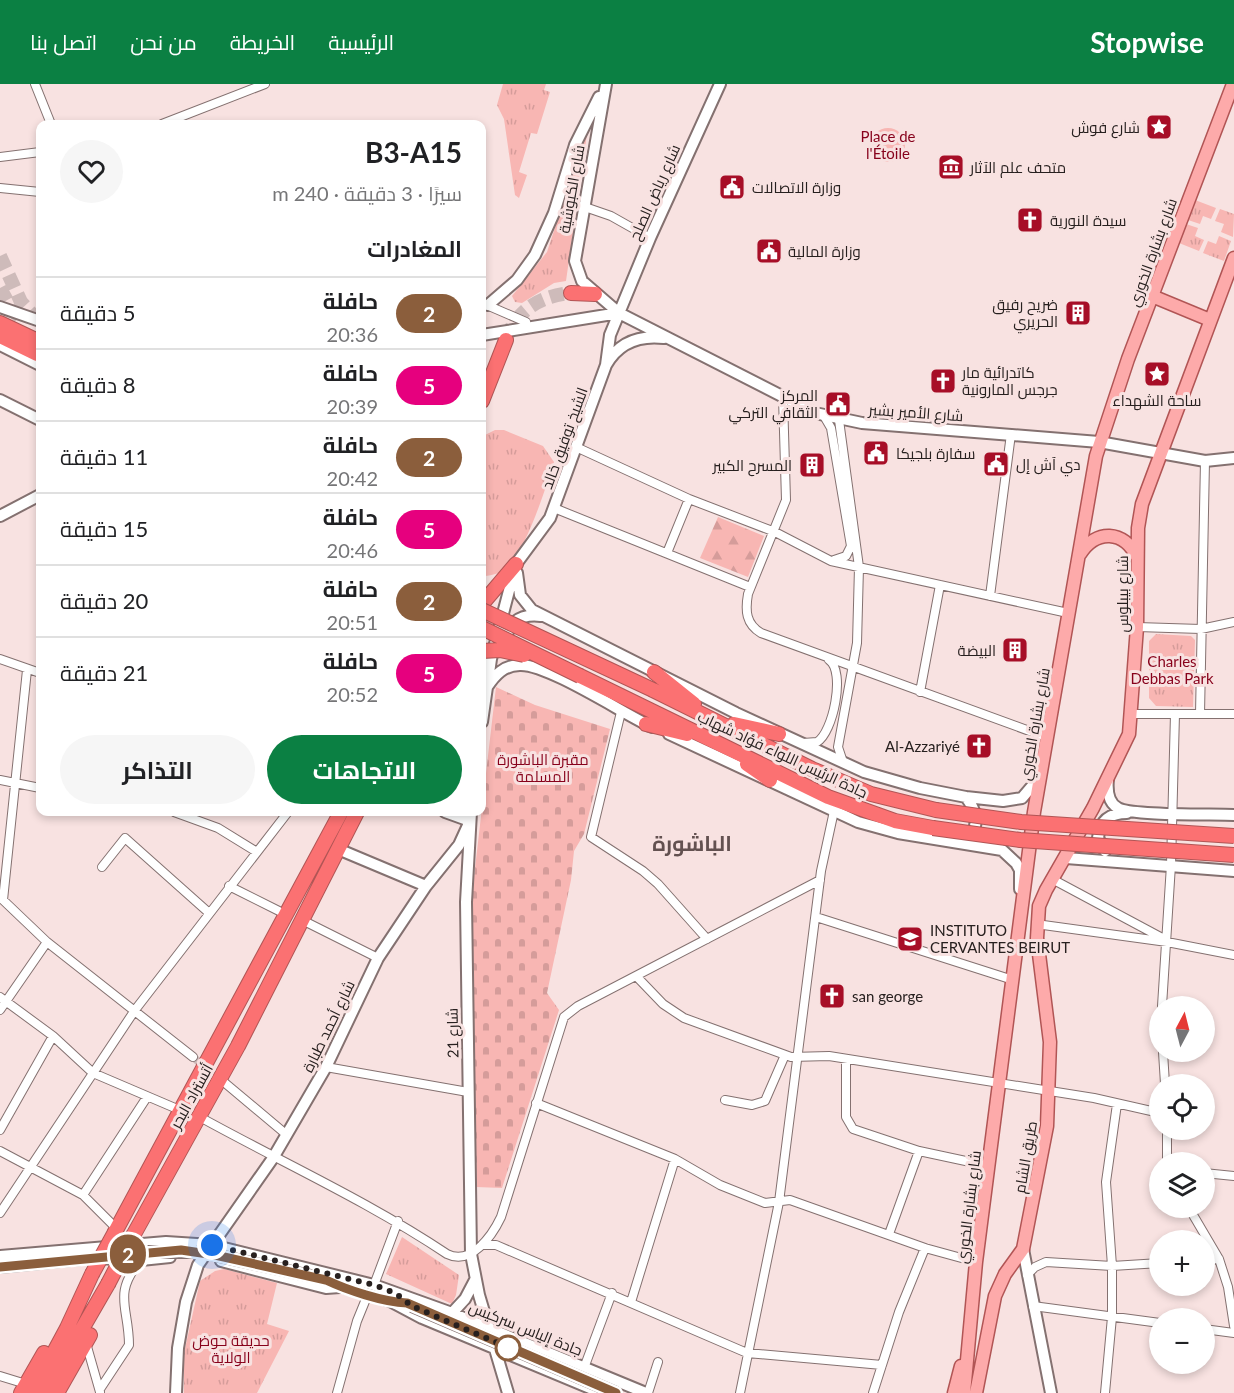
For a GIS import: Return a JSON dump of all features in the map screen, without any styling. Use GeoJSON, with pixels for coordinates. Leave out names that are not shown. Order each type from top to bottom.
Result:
{"type":"FeatureCollection","features":[{"type":"Feature","properties":{"kind":"highway"},"geometry":{"type":"LineString","coordinates":[[571,293],[595,294]]}},
{"type":"Feature","properties":{"kind":"highway"},"geometry":{"type":"LineString","coordinates":[[0,323],[36,354]]}},
{"type":"Feature","properties":{"kind":"highway"},"geometry":{"type":"LineString","coordinates":[[0,336],[36,355]]}},
{"type":"Feature","properties":{"kind":"highway"},"geometry":{"type":"LineString","coordinates":[[486,391],[506,340]]}},
{"type":"Feature","properties":{"kind":"highway"},"geometry":{"type":"LineString","coordinates":[[486,599],[516,564]]}},
{"type":"Feature","properties":{"kind":"highway"},"geometry":{"type":"LineString","coordinates":[[486,607],[507,623]]}},
{"type":"Feature","properties":{"kind":"highway","name":"جادة الرئيس اللواء فؤاد شهاب"},"geometry":{"type":"LineString","coordinates":[[486,612],[653,690],[812,769],[871,795],[936,810],[1092,828],[1234,836]]}},
{"type":"Feature","properties":{"kind":"highway","name":"جادة الرئيس اللواء فؤاد شهاب"},"geometry":{"type":"LineString","coordinates":[[486,630],[864,811],[933,828],[1020,840],[1234,855]]}},
{"type":"Feature","properties":{"kind":"highway"},"geometry":{"type":"LineString","coordinates":[[486,651],[519,654],[561,667]]}},
{"type":"Feature","properties":{"kind":"highway"},"geometry":{"type":"LineString","coordinates":[[654,672],[713,720],[779,734]]}},
{"type":"Feature","properties":{"kind":"highway"},"geometry":{"type":"LineString","coordinates":[[646,724],[716,741],[770,780]]}},
{"type":"Feature","properties":{"kind":"highway"},"geometry":{"type":"LineString","coordinates":[[221,1037],[236,995],[330,816]]}},
{"type":"Feature","properties":{"kind":"highway","name":"أتستراد البحر"},"geometry":{"type":"LineString","coordinates":[[26,1390],[76,1294],[90,1279],[182,1111],[339,816]]}},
{"type":"Feature","properties":{"kind":"highway"},"geometry":{"type":"LineString","coordinates":[[238,1046],[274,988],[345,852],[361,816]]}},
{"type":"Feature","properties":{"kind":"highway","name":"أتستراد البحر"},"geometry":{"type":"LineString","coordinates":[[45,1393],[107,1286],[361,816]]}},
{"type":"Feature","properties":{"kind":"highway"},"geometry":{"type":"LineString","coordinates":[[57,1393],[106,1305],[107,1286]]}},
{"type":"Feature","properties":{"kind":"main road","name":"شارع بشارة الخوري"},"geometry":{"type":"LineString","coordinates":[[964,1393],[976,1262],[1040,775],[1099,442],[1233,84]]}},
{"type":"Feature","properties":{"kind":"main road","name":"شارع بيبلوس"},"geometry":{"type":"LineString","coordinates":[[1036,924],[1042,898],[1066,858],[1126,744],[1132,714],[1137,627],[1137,556],[1142,504],[1159,452],[1234,258]]}},
{"type":"Feature","properties":{"kind":"main road"},"geometry":{"type":"LineString","coordinates":[[1152,296],[1210,320]]}},
{"type":"Feature","properties":{"kind":"main road"},"geometry":{"type":"LineString","coordinates":[[1079,555],[1092,540],[1107,535],[1124,539],[1137,556]]}},
{"type":"Feature","properties":{"kind":"main road","name":"طريق الشام"},"geometry":{"type":"LineString","coordinates":[[1023,1249],[1047,1126],[1049,1091],[1049,1025],[1036,924]]}},
{"type":"Feature","properties":{"kind":"main road"},"geometry":{"type":"LineString","coordinates":[[976,1393],[995,1296],[1005,1274],[1023,1249]]}},
{"type":"Feature","properties":{"kind":"main road"},"geometry":{"type":"LineString","coordinates":[[954,1393],[959,1371],[966,1357]]}},
{"type":"Feature","properties":{"kind":"main road"},"geometry":{"type":"LineString","coordinates":[[982,1362],[984,1393]]}},
{"type":"Feature","properties":{"kind":"street"},"geometry":{"type":"LineString","coordinates":[[35,84],[49,120]]}},
{"type":"Feature","properties":{"kind":"street"},"geometry":{"type":"LineString","coordinates":[[172,120],[265,84]]}},
{"type":"Feature","properties":{"kind":"street","name":"شارع رياض الصلح"},"geometry":{"type":"LineString","coordinates":[[619,313],[650,238],[720,84]]}},
{"type":"Feature","properties":{"kind":"street"},"geometry":{"type":"LineString","coordinates":[[486,303],[517,280],[535,255],[554,213],[575,145],[604,86]]}},
{"type":"Feature","properties":{"kind":"street","name":"شارع الكبوشية"},"geometry":{"type":"LineString","coordinates":[[604,86],[582,206],[575,253],[576,269],[582,281],[619,313]]}},
{"type":"Feature","properties":{"kind":"street"},"geometry":{"type":"LineString","coordinates":[[0,157],[36,152]]}},
{"type":"Feature","properties":{"kind":"street"},"geometry":{"type":"LineString","coordinates":[[0,188],[36,192]]}},
{"type":"Feature","properties":{"kind":"street"},"geometry":{"type":"LineString","coordinates":[[582,206],[610,216],[650,238]]}},
{"type":"Feature","properties":{"kind":"street"},"geometry":{"type":"LineString","coordinates":[[486,304],[526,324]]}},
{"type":"Feature","properties":{"kind":"street"},"geometry":{"type":"LineString","coordinates":[[0,307],[36,320]]}},
{"type":"Feature","properties":{"kind":"street"},"geometry":{"type":"LineString","coordinates":[[486,328],[619,313]]}},
{"type":"Feature","properties":{"kind":"street","name":"شارع الأمير بشير"},"geometry":{"type":"LineString","coordinates":[[619,313],[783,398],[839,420],[1099,442],[1205,461],[1234,458]]}},
{"type":"Feature","properties":{"kind":"street","name":"الشيخ توفيق خالد"},"geometry":{"type":"LineString","coordinates":[[516,564],[544,528],[554,508],[606,365],[610,335],[619,313]]}},
{"type":"Feature","properties":{"kind":"street"},"geometry":{"type":"LineString","coordinates":[[486,334],[526,324]]}},
{"type":"Feature","properties":{"kind":"street"},"geometry":{"type":"LineString","coordinates":[[606,365],[620,347],[635,339],[650,337],[672,339]]}},
{"type":"Feature","properties":{"kind":"street"},"geometry":{"type":"LineString","coordinates":[[0,345],[36,356]]}},
{"type":"Feature","properties":{"kind":"street"},"geometry":{"type":"LineString","coordinates":[[783,398],[787,491],[784,511],[750,587],[746,609],[751,626],[761,633],[1046,737]]}},
{"type":"Feature","properties":{"kind":"street"},"geometry":{"type":"LineString","coordinates":[[0,400],[36,418]]}},
{"type":"Feature","properties":{"kind":"street"},"geometry":{"type":"LineString","coordinates":[[824,416],[831,428],[851,546],[846,556],[831,561]]}},
{"type":"Feature","properties":{"kind":"street"},"geometry":{"type":"LineString","coordinates":[[839,420],[859,567],[857,643],[838,747],[841,759],[848,766]]}},
{"type":"Feature","properties":{"kind":"street"},"geometry":{"type":"LineString","coordinates":[[990,596],[1011,434]]}},
{"type":"Feature","properties":{"kind":"street"},"geometry":{"type":"LineString","coordinates":[[576,447],[689,499],[775,532],[831,561],[1068,613]]}},
{"type":"Feature","properties":{"kind":"street"},"geometry":{"type":"LineString","coordinates":[[1200,714],[1205,461]]}},
{"type":"Feature","properties":{"kind":"street"},"geometry":{"type":"LineString","coordinates":[[0,516],[36,497]]}},
{"type":"Feature","properties":{"kind":"street"},"geometry":{"type":"LineString","coordinates":[[667,553],[689,499]]}},
{"type":"Feature","properties":{"kind":"street"},"geometry":{"type":"LineString","coordinates":[[554,508],[750,587]]}},
{"type":"Feature","properties":{"kind":"street"},"geometry":{"type":"LineString","coordinates":[[516,564],[522,600],[528,607],[654,672],[848,766],[902,784],[966,797],[1003,801],[1018,800],[1030,791],[1040,775]]}},
{"type":"Feature","properties":{"kind":"street"},"geometry":{"type":"LineString","coordinates":[[486,685],[516,564]]}},
{"type":"Feature","properties":{"kind":"street"},"geometry":{"type":"LineString","coordinates":[[920,692],[940,585]]}},
{"type":"Feature","properties":{"kind":"street"},"geometry":{"type":"LineString","coordinates":[[547,617],[524,616],[509,627],[507,644],[512,656],[520,665],[552,674],[621,712],[834,812],[885,830],[993,848],[1013,858],[1020,870],[1020,920]]}},
{"type":"Feature","properties":{"kind":"street"},"geometry":{"type":"LineString","coordinates":[[1137,627],[1202,629],[1234,622]]}},
{"type":"Feature","properties":{"kind":"street"},"geometry":{"type":"LineString","coordinates":[[797,743],[817,742],[824,737],[830,727],[837,673],[832,662],[817,654]]}},
{"type":"Feature","properties":{"kind":"street"},"geometry":{"type":"LineString","coordinates":[[0,659],[36,672]]}},
{"type":"Feature","properties":{"kind":"street"},"geometry":{"type":"LineString","coordinates":[[486,689],[501,671],[520,665]]}},
{"type":"Feature","properties":{"kind":"street"},"geometry":{"type":"LineString","coordinates":[[27,670],[2,900],[48,942],[193,1057]]}},
{"type":"Feature","properties":{"kind":"street"},"geometry":{"type":"LineString","coordinates":[[621,712],[591,836],[602,846],[643,871],[658,884],[707,939]]}},
{"type":"Feature","properties":{"kind":"street"},"geometry":{"type":"LineString","coordinates":[[1132,714],[1234,714]]}},
{"type":"Feature","properties":{"kind":"street"},"geometry":{"type":"LineString","coordinates":[[1162,996],[1171,865],[1175,714]]}},
{"type":"Feature","properties":{"kind":"street"},"geometry":{"type":"LineString","coordinates":[[1108,779],[1109,796],[1113,805],[1131,813]]}},
{"type":"Feature","properties":{"kind":"street"},"geometry":{"type":"LineString","coordinates":[[0,780],[36,787]]}},
{"type":"Feature","properties":{"kind":"street"},"geometry":{"type":"LineString","coordinates":[[958,843],[972,835],[977,824],[975,809],[966,797]]}},
{"type":"Feature","properties":{"kind":"street"},"geometry":{"type":"LineString","coordinates":[[740,1393],[779,1202],[821,871],[834,812]]}},
{"type":"Feature","properties":{"kind":"street"},"geometry":{"type":"LineString","coordinates":[[1122,862],[1101,847],[1099,829],[1111,815],[1173,813],[1234,815]]}},
{"type":"Feature","properties":{"kind":"street"},"geometry":{"type":"LineString","coordinates":[[185,816],[218,828],[257,852]]}},
{"type":"Feature","properties":{"kind":"street"},"geometry":{"type":"LineString","coordinates":[[0,1213],[135,1010],[208,912],[285,816]]}},
{"type":"Feature","properties":{"kind":"street","name":"شارع أحمد طبارة"},"geometry":{"type":"LineString","coordinates":[[176,1393],[178,1348],[186,1302],[202,1258],[287,1135],[326,1067],[378,958],[426,886],[459,844],[470,816]]}},
{"type":"Feature","properties":{"kind":"street","name":"شارع 21"},"geometry":{"type":"LineString","coordinates":[[470,816],[466,902],[471,1254],[474,1280],[496,1350],[504,1392]]}},
{"type":"Feature","properties":{"kind":"street"},"geometry":{"type":"LineString","coordinates":[[102,867],[125,838],[208,912]]}},
{"type":"Feature","properties":{"kind":"street"},"geometry":{"type":"LineString","coordinates":[[345,852],[426,886]]}},
{"type":"Feature","properties":{"kind":"street"},"geometry":{"type":"LineString","coordinates":[[1066,858],[1234,871]]}},
{"type":"Feature","properties":{"kind":"street"},"geometry":{"type":"LineString","coordinates":[[1052,879],[1167,941]]}},
{"type":"Feature","properties":{"kind":"street"},"geometry":{"type":"LineString","coordinates":[[198,1116],[273,1158],[398,1221],[451,1256],[471,1254],[492,1233],[501,1217],[564,1017],[578,1006],[638,978],[820,880]]}},
{"type":"Feature","properties":{"kind":"street"},"geometry":{"type":"LineString","coordinates":[[229,886],[279,911]]}},
{"type":"Feature","properties":{"kind":"street"},"geometry":{"type":"LineString","coordinates":[[816,917],[1013,980]]}},
{"type":"Feature","properties":{"kind":"street"},"geometry":{"type":"LineString","coordinates":[[308,923],[378,958]]}},
{"type":"Feature","properties":{"kind":"street"},"geometry":{"type":"LineString","coordinates":[[1036,924],[1167,941],[1234,955]]}},
{"type":"Feature","properties":{"kind":"street"},"geometry":{"type":"LineString","coordinates":[[0,1010],[3,999],[48,942]]}},
{"type":"Feature","properties":{"kind":"street"},"geometry":{"type":"LineString","coordinates":[[638,978],[663,1004],[684,1018],[798,1059],[822,1055],[1049,1091],[1149,1111]]}},
{"type":"Feature","properties":{"kind":"street"},"geometry":{"type":"LineString","coordinates":[[3,999],[53,1036],[93,1073],[182,1111]]}},
{"type":"Feature","properties":{"kind":"street"},"geometry":{"type":"LineString","coordinates":[[0,1130],[53,1036]]}},
{"type":"Feature","properties":{"kind":"street"},"geometry":{"type":"LineString","coordinates":[[725,1100],[752,1105],[765,1101],[785,1055]]}},
{"type":"Feature","properties":{"kind":"street"},"geometry":{"type":"LineString","coordinates":[[846,1059],[846,1117],[850,1127],[919,1151],[989,1166]]}},
{"type":"Feature","properties":{"kind":"street"},"geometry":{"type":"LineString","coordinates":[[326,1067],[468,1092]]}},
{"type":"Feature","properties":{"kind":"street"},"geometry":{"type":"LineString","coordinates":[[225,1083],[287,1135]]}},
{"type":"Feature","properties":{"kind":"street"},"geometry":{"type":"LineString","coordinates":[[84,1195],[147,1097]]}},
{"type":"Feature","properties":{"kind":"street"},"geometry":{"type":"LineString","coordinates":[[536,1102],[675,1159],[720,1185],[765,1203],[790,1200],[925,1248],[976,1262]]}},
{"type":"Feature","properties":{"kind":"street"},"geometry":{"type":"LineString","coordinates":[[1105,1393],[1112,1317],[1112,1266],[1106,1182],[1117,1104]]}},
{"type":"Feature","properties":{"kind":"street"},"geometry":{"type":"LineString","coordinates":[[0,1151],[84,1195],[116,1230]]}},
{"type":"Feature","properties":{"kind":"street"},"geometry":{"type":"LineString","coordinates":[[889,1234],[919,1151]]}},
{"type":"Feature","properties":{"kind":"street"},"geometry":{"type":"LineString","coordinates":[[631,1302],[675,1159]]}},
{"type":"Feature","properties":{"kind":"street"},"geometry":{"type":"LineString","coordinates":[[1215,1174],[1234,1176]]}},
{"type":"Feature","properties":{"kind":"street"},"geometry":{"type":"LineString","coordinates":[[1196,1218],[1219,1259],[1228,1287],[1234,1326]]}},
{"type":"Feature","properties":{"kind":"street"},"geometry":{"type":"LineString","coordinates":[[337,1393],[357,1321],[398,1221]]}},
{"type":"Feature","properties":{"kind":"street","name":"جادة إلياس سركيس"},"geometry":{"type":"LineString","coordinates":[[144,1252],[191,1242],[212,1245],[371,1290],[410,1304],[616,1393]]}},
{"type":"Feature","properties":{"kind":"street"},"geometry":{"type":"LineString","coordinates":[[481,1245],[496,1245],[747,1353],[882,1365]]}},
{"type":"Feature","properties":{"kind":"street"},"geometry":{"type":"LineString","coordinates":[[873,1393],[925,1248]]}},
{"type":"Feature","properties":{"kind":"street","name":"طريق الشام"},"geometry":{"type":"LineString","coordinates":[[1023,1249],[1051,1393]]}},
{"type":"Feature","properties":{"kind":"street"},"geometry":{"type":"LineString","coordinates":[[100,1391],[127,1349],[129,1341],[125,1324],[123,1292],[128,1278],[144,1252]]}},
{"type":"Feature","properties":{"kind":"street"},"geometry":{"type":"LineString","coordinates":[[0,1256],[144,1252],[202,1258],[326,1288],[342,1282]]}},
{"type":"Feature","properties":{"kind":"street","name":"جادة إلياس سركيس"},"geometry":{"type":"LineString","coordinates":[[144,1252],[201,1252],[342,1282]]}},
{"type":"Feature","properties":{"kind":"street"},"geometry":{"type":"LineString","coordinates":[[0,1267],[105,1254]]}},
{"type":"Feature","properties":{"kind":"street"},"geometry":{"type":"LineString","coordinates":[[1215,1259],[1219,1259]]}},
{"type":"Feature","properties":{"kind":"street"},"geometry":{"type":"LineString","coordinates":[[1027,1275],[1035,1267],[1046,1262],[1112,1266],[1149,1264]]}},
{"type":"Feature","properties":{"kind":"street"},"geometry":{"type":"LineString","coordinates":[[452,1313],[465,1299],[474,1280]]}},
{"type":"Feature","properties":{"kind":"street"},"geometry":{"type":"LineString","coordinates":[[584,1368],[612,1293]]}},
{"type":"Feature","properties":{"kind":"street"},"geometry":{"type":"LineString","coordinates":[[393,1298],[496,1350],[602,1393]]}},
{"type":"Feature","properties":{"kind":"street","name":"جادة إلياس سركيس"},"geometry":{"type":"LineString","coordinates":[[393,1298],[452,1313],[647,1393]]}},
{"type":"Feature","properties":{"kind":"street"},"geometry":{"type":"LineString","coordinates":[[1033,1305],[1149,1322]]}},
{"type":"Feature","properties":{"kind":"street"},"geometry":{"type":"LineString","coordinates":[[1215,1330],[1234,1333]]}},
{"type":"Feature","properties":{"kind":"street"},"geometry":{"type":"LineString","coordinates":[[86,1342],[100,1391]]}},
{"type":"Feature","properties":{"kind":"street"},"geometry":{"type":"LineString","coordinates":[[647,1393],[658,1362]]}},
{"type":"Feature","properties":{"kind":"street"},"geometry":{"type":"LineString","coordinates":[[0,1376],[26,1390]]}},
{"type":"Feature","properties":{"kind":"green space"},"geometry":{"type":"Polygon","coordinates":[[[503,84],[546,84],[544,90],[550,92],[537,134],[531,133],[519,172],[527,175],[519,198],[515,195],[504,119],[497,105],[503,84]]]}},
{"type":"Feature","properties":{"kind":"green space"},"geometry":{"type":"Polygon","coordinates":[[[588,127],[566,281],[554,283],[522,303],[515,302],[512,296],[547,252],[588,127]]]}},
{"type":"Feature","properties":{"kind":"green space","name":"Place de l'Étoile"},"geometry":{"type":"Polygon","coordinates":[[[888,128],[900,133],[905,145],[900,157],[888,162],[876,157],[871,145],[876,133],[888,128]]]}},
{"type":"Feature","properties":{"kind":"green space"},"geometry":{"type":"Polygon","coordinates":[[[1195,200],[1216,208],[1211,219],[1203,216],[1200,224],[1188,220],[1195,200]]]}},
{"type":"Feature","properties":{"kind":"green space"},"geometry":{"type":"Polygon","coordinates":[[[1220,209],[1234,214],[1233,237],[1221,232],[1224,224],[1215,221],[1220,209]]]}},
{"type":"Feature","properties":{"kind":"green space"},"geometry":{"type":"Polygon","coordinates":[[[1186,224],[1198,228],[1195,236],[1204,240],[1199,251],[1179,243],[1186,224]]]}},
{"type":"Feature","properties":{"kind":"green space"},"geometry":{"type":"Polygon","coordinates":[[[1219,236],[1231,241],[1224,261],[1203,253],[1208,241],[1216,244],[1219,236]]]}},
{"type":"Feature","properties":{"kind":"green space"},"geometry":{"type":"Polygon","coordinates":[[[495,430],[504,430],[543,446],[554,462],[534,520],[520,550],[504,570],[486,575],[486,434],[495,430]]]}},
{"type":"Feature","properties":{"kind":"green space"},"geometry":{"type":"Polygon","coordinates":[[[718,517],[764,536],[748,577],[700,558],[718,517]]]}},
{"type":"Feature","properties":{"kind":"green space","name":"Charles Debbas Park"},"geometry":{"type":"Polygon","coordinates":[[[1156,634],[1191,636],[1195,640],[1193,707],[1156,706],[1149,698],[1149,641],[1156,634]]]}},
{"type":"Feature","properties":{"kind":"green space","name":"مقبرة الباشورة المسلمة"},"geometry":{"type":"Polygon","coordinates":[[[496,687],[535,705],[610,729],[584,834],[574,851],[571,880],[547,993],[559,1010],[502,1188],[476,1187],[472,894],[481,816],[486,816],[486,773],[496,687]]]}},
{"type":"Feature","properties":{"kind":"green space"},"geometry":{"type":"Polygon","coordinates":[[[402,1237],[459,1275],[452,1304],[386,1274],[402,1237]]]}},
{"type":"Feature","properties":{"kind":"green space","name":"حديقة حوض الولاية"},"geometry":{"type":"Polygon","coordinates":[[[224,1269],[277,1283],[267,1324],[289,1331],[257,1393],[184,1393],[184,1353],[200,1281],[215,1271],[224,1269]]]}},
{"type":"Feature","properties":{"kind":"tunnel"},"geometry":{"type":"LineString","coordinates":[[0,256],[21,302],[36,319]]}},
{"type":"Feature","properties":{"kind":"tunnel"},"geometry":{"type":"LineString","coordinates":[[0,288],[12,310],[20,317]]}},
{"type":"Feature","properties":{"kind":"tunnel"},"geometry":{"type":"LineString","coordinates":[[506,339],[516,320],[531,306],[549,297],[571,293]]}},
{"type":"Feature","properties":{"kind":"tunnel"},"geometry":{"type":"LineString","coordinates":[[193,1057],[222,1081]]}},
{"type":"Feature","properties":{"kind":"bus line","name":"2"},"geometry":{"type":"LineString","coordinates":[[0,1267],[181,1250],[215,1255],[326,1280],[340,1287],[358,1290],[392,1302],[407,1303],[616,1393]]}},
{"type":"Feature","properties":{"kind":"place","name":"شارع فوش"},"geometry":{"type":"Point","coordinates":[1159,127]}},
{"type":"Feature","properties":{"kind":"place","name":"متحف علم الآثار"},"geometry":{"type":"Point","coordinates":[951,167]}},
{"type":"Feature","properties":{"kind":"place","name":"وزارة الاتصالات"},"geometry":{"type":"Point","coordinates":[732,187]}},
{"type":"Feature","properties":{"kind":"place","name":"سيدة النورية"},"geometry":{"type":"Point","coordinates":[1030,220]}},
{"type":"Feature","properties":{"kind":"place","name":"وزارة المالية"},"geometry":{"type":"Point","coordinates":[769,251]}},
{"type":"Feature","properties":{"kind":"place","name":"ضريح رفيق الحريري"},"geometry":{"type":"Point","coordinates":[1078,313]}},
{"type":"Feature","properties":{"kind":"place","name":"ساحة الشهداء"},"geometry":{"type":"Point","coordinates":[1157,374]}},
{"type":"Feature","properties":{"kind":"place","name":"كاتدرائية مار جرجس المارونية"},"geometry":{"type":"Point","coordinates":[943,381]}},
{"type":"Feature","properties":{"kind":"place","name":"المركز الثقافي التركي"},"geometry":{"type":"Point","coordinates":[838,404]}},
{"type":"Feature","properties":{"kind":"place","name":"سفارة بلجيكا"},"geometry":{"type":"Point","coordinates":[876,453]}},
{"type":"Feature","properties":{"kind":"place","name":"دي آش إل"},"geometry":{"type":"Point","coordinates":[996,464]}},
{"type":"Feature","properties":{"kind":"place","name":"المسرح الكبير"},"geometry":{"type":"Point","coordinates":[812,465]}},
{"type":"Feature","properties":{"kind":"place","name":"البيضة"},"geometry":{"type":"Point","coordinates":[1015,650]}},
{"type":"Feature","properties":{"kind":"place","name":"Al-Azzariyé"},"geometry":{"type":"Point","coordinates":[979,746]}},
{"type":"Feature","properties":{"kind":"place","name":"INSTITUTO CERVANTES BEIRUT"},"geometry":{"type":"Point","coordinates":[910,939]}},
{"type":"Feature","properties":{"kind":"place","name":"san george"},"geometry":{"type":"Point","coordinates":[832,996]}},
{"type":"Feature","properties":{"kind":"district","name":"الباشورة"},"geometry":{"type":"Point","coordinates":[692,842]}},
{"type":"Feature","properties":{"kind":"route"},"geometry":{"type":"LineString","coordinates":[[212,1245],[374,1285],[395,1293],[412,1306],[514,1350],[508,1348]]}}]}
